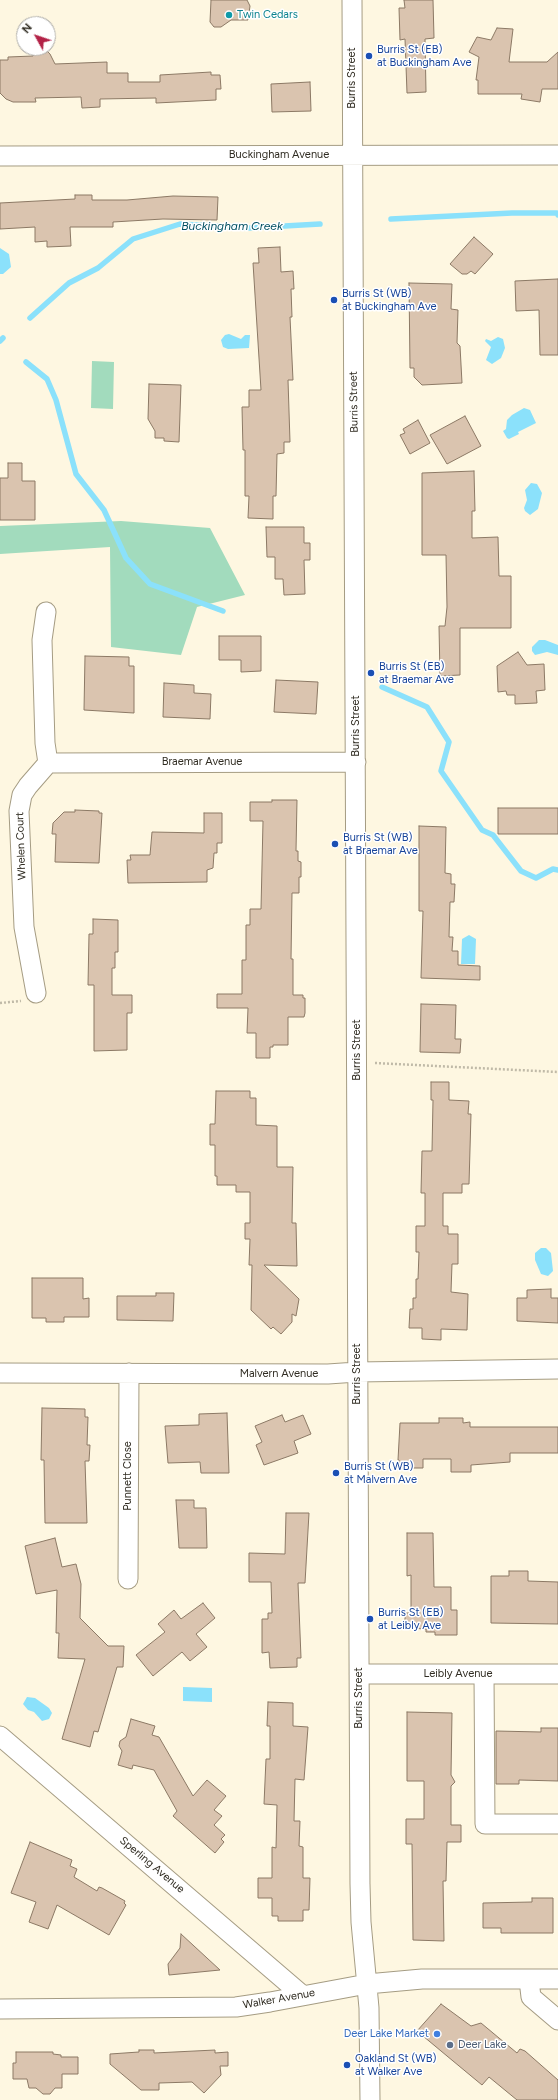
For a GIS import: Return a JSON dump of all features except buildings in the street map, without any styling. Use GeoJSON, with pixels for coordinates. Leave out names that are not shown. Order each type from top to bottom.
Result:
{"type":"FeatureCollection","features":[{"type":"Feature","properties":{"kind":"street","name":"Burris Street"},"geometry":{"type":"LineString","coordinates":[[352,0],[360,1899],[370,2017],[370,2100]]}},
{"type":"Feature","properties":{"kind":"street","name":"Buckingham Avenue"},"geometry":{"type":"LineString","coordinates":[[0,156],[353,154],[558,155]]}},
{"type":"Feature","properties":{"kind":"street"},"geometry":{"type":"LineString","coordinates":[[46,612],[42,640],[45,743],[48,763]]}},
{"type":"Feature","properties":{"kind":"street","name":"Braemar Avenue"},"geometry":{"type":"LineString","coordinates":[[48,763],[356,762]]}},
{"type":"Feature","properties":{"kind":"street","name":"Whelen Court"},"geometry":{"type":"LineString","coordinates":[[36,993],[24,921],[19,811],[22,795],[48,763]]}},
{"type":"Feature","properties":{"kind":"street","name":"Malvern Avenue"},"geometry":{"type":"LineString","coordinates":[[0,1373],[328,1374],[357,1372],[558,1369]]}},
{"type":"Feature","properties":{"kind":"street","name":"Punnett Close"},"geometry":{"type":"LineString","coordinates":[[128,1579],[129,1374]]}},
{"type":"Feature","properties":{"kind":"street","name":"Leibly Avenue"},"geometry":{"type":"LineString","coordinates":[[359,1674],[558,1674]]}},
{"type":"Feature","properties":{"kind":"street"},"geometry":{"type":"LineString","coordinates":[[484,1674],[484,1824],[558,1824]]}},
{"type":"Feature","properties":{"kind":"street","name":"Sperling Avenue"},"geometry":{"type":"LineString","coordinates":[[0,1736],[302,1995]]}},
{"type":"Feature","properties":{"kind":"street","name":"Walker Avenue"},"geometry":{"type":"LineString","coordinates":[[0,2009],[236,2007],[367,1984],[422,1979],[558,1980]]}},
{"type":"Feature","properties":{"kind":"street"},"geometry":{"type":"LineString","coordinates":[[529,1980],[531,1997],[558,2020]]}},
{"type":"Feature","properties":{"kind":"path"},"geometry":{"type":"LineString","coordinates":[[372,1063],[558,1072]]}},
{"type":"Feature","properties":{"kind":"green space"},"geometry":{"type":"Polygon","coordinates":[[[92,361],[114,362],[113,409],[91,408],[92,361]]]}},
{"type":"Feature","properties":{"kind":"green space"},"geometry":{"type":"Polygon","coordinates":[[[121,521],[210,528],[245,595],[197,607],[181,655],[111,647],[110,547],[0,554],[0,526],[121,521]]]}},
{"type":"Feature","properties":{"kind":"water"},"geometry":{"type":"Polygon","coordinates":[[[0,248],[9,254],[11,267],[3,274],[0,274],[0,248]]]}},
{"type":"Feature","properties":{"kind":"water"},"geometry":{"type":"Polygon","coordinates":[[[229,334],[241,339],[245,335],[250,335],[249,348],[228,349],[223,347],[221,340],[225,335],[229,334]]]}},
{"type":"Feature","properties":{"kind":"water"},"geometry":{"type":"Polygon","coordinates":[[[498,337],[503,339],[505,348],[501,358],[492,364],[486,360],[491,347],[485,341],[486,339],[491,341],[498,337]]]}},
{"type":"Feature","properties":{"kind":"water"},"geometry":{"type":"Polygon","coordinates":[[[524,408],[530,410],[536,423],[518,432],[519,434],[509,439],[507,438],[503,431],[506,429],[507,420],[512,415],[524,408]]]}},
{"type":"Feature","properties":{"kind":"water"},"geometry":{"type":"Polygon","coordinates":[[[531,483],[537,484],[542,493],[538,509],[530,515],[524,508],[527,500],[525,490],[531,483]]]}},
{"type":"Feature","properties":{"kind":"water"},"geometry":{"type":"Polygon","coordinates":[[[539,640],[545,640],[558,645],[558,655],[547,652],[535,655],[532,651],[532,647],[539,640]]]}},
{"type":"Feature","properties":{"kind":"water"},"geometry":{"type":"Polygon","coordinates":[[[469,935],[476,939],[475,964],[461,964],[462,939],[469,935]]]}},
{"type":"Feature","properties":{"kind":"water"},"geometry":{"type":"Polygon","coordinates":[[[541,1248],[546,1248],[551,1253],[553,1271],[548,1276],[541,1274],[535,1260],[535,1253],[541,1248]]]}},
{"type":"Feature","properties":{"kind":"water"},"geometry":{"type":"Polygon","coordinates":[[[183,1687],[212,1688],[212,1702],[183,1701],[183,1687]]]}},
{"type":"Feature","properties":{"kind":"water"},"geometry":{"type":"Polygon","coordinates":[[[27,1697],[35,1698],[49,1708],[52,1713],[49,1719],[42,1721],[34,1712],[28,1710],[23,1704],[27,1697]]]}},
{"type":"Feature","properties":{"kind":"waterway","name":"Buckingham Creek"},"geometry":{"type":"LineString","coordinates":[[391,219],[512,213],[557,213],[558,215]]}},
{"type":"Feature","properties":{"kind":"waterway","name":"Buckingham Creek"},"geometry":{"type":"LineString","coordinates":[[30,318],[69,283],[98,268],[133,239],[180,224],[249,228],[320,224]]}},
{"type":"Feature","properties":{"kind":"waterway","name":"Buckingham Creek"},"geometry":{"type":"LineString","coordinates":[[0,341],[3,338]]}},
{"type":"Feature","properties":{"kind":"waterway"},"geometry":{"type":"LineString","coordinates":[[26,362],[47,379],[56,400],[76,474],[104,510],[126,558],[150,584],[223,611]]}},
{"type":"Feature","properties":{"kind":"waterway"},"geometry":{"type":"LineString","coordinates":[[382,687],[427,707],[449,742],[441,771],[482,830],[493,835],[521,871],[536,878],[553,869],[558,870]]}},
{"type":"Feature","properties":{"kind":"place","name":"Twin Cedars"},"geometry":{"type":"Point","coordinates":[229,15]}},
{"type":"Feature","properties":{"kind":"place","name":"Burris St (EB) at Buckingham Ave"},"geometry":{"type":"Point","coordinates":[369,56]}},
{"type":"Feature","properties":{"kind":"place","name":"Burris St (WB) at Buckingham Ave"},"geometry":{"type":"Point","coordinates":[334,300]}},
{"type":"Feature","properties":{"kind":"place","name":"Burris St (EB) at Braemar Ave"},"geometry":{"type":"Point","coordinates":[371,673]}},
{"type":"Feature","properties":{"kind":"place","name":"Burris St (WB) at Braemar Ave"},"geometry":{"type":"Point","coordinates":[335,844]}},
{"type":"Feature","properties":{"kind":"place","name":"Burris St (WB) at Malvern Ave"},"geometry":{"type":"Point","coordinates":[336,1473]}},
{"type":"Feature","properties":{"kind":"place","name":"Burris St (EB) at Leibly Ave"},"geometry":{"type":"Point","coordinates":[370,1619]}},
{"type":"Feature","properties":{"kind":"place","name":"Deer Lake Market"},"geometry":{"type":"Point","coordinates":[437,2034]}},
{"type":"Feature","properties":{"kind":"place","name":"Deer Lake"},"geometry":{"type":"Point","coordinates":[450,2045]}},
{"type":"Feature","properties":{"kind":"place","name":"Oakland St (WB) at Walker Ave"},"geometry":{"type":"Point","coordinates":[347,2065]}}]}
